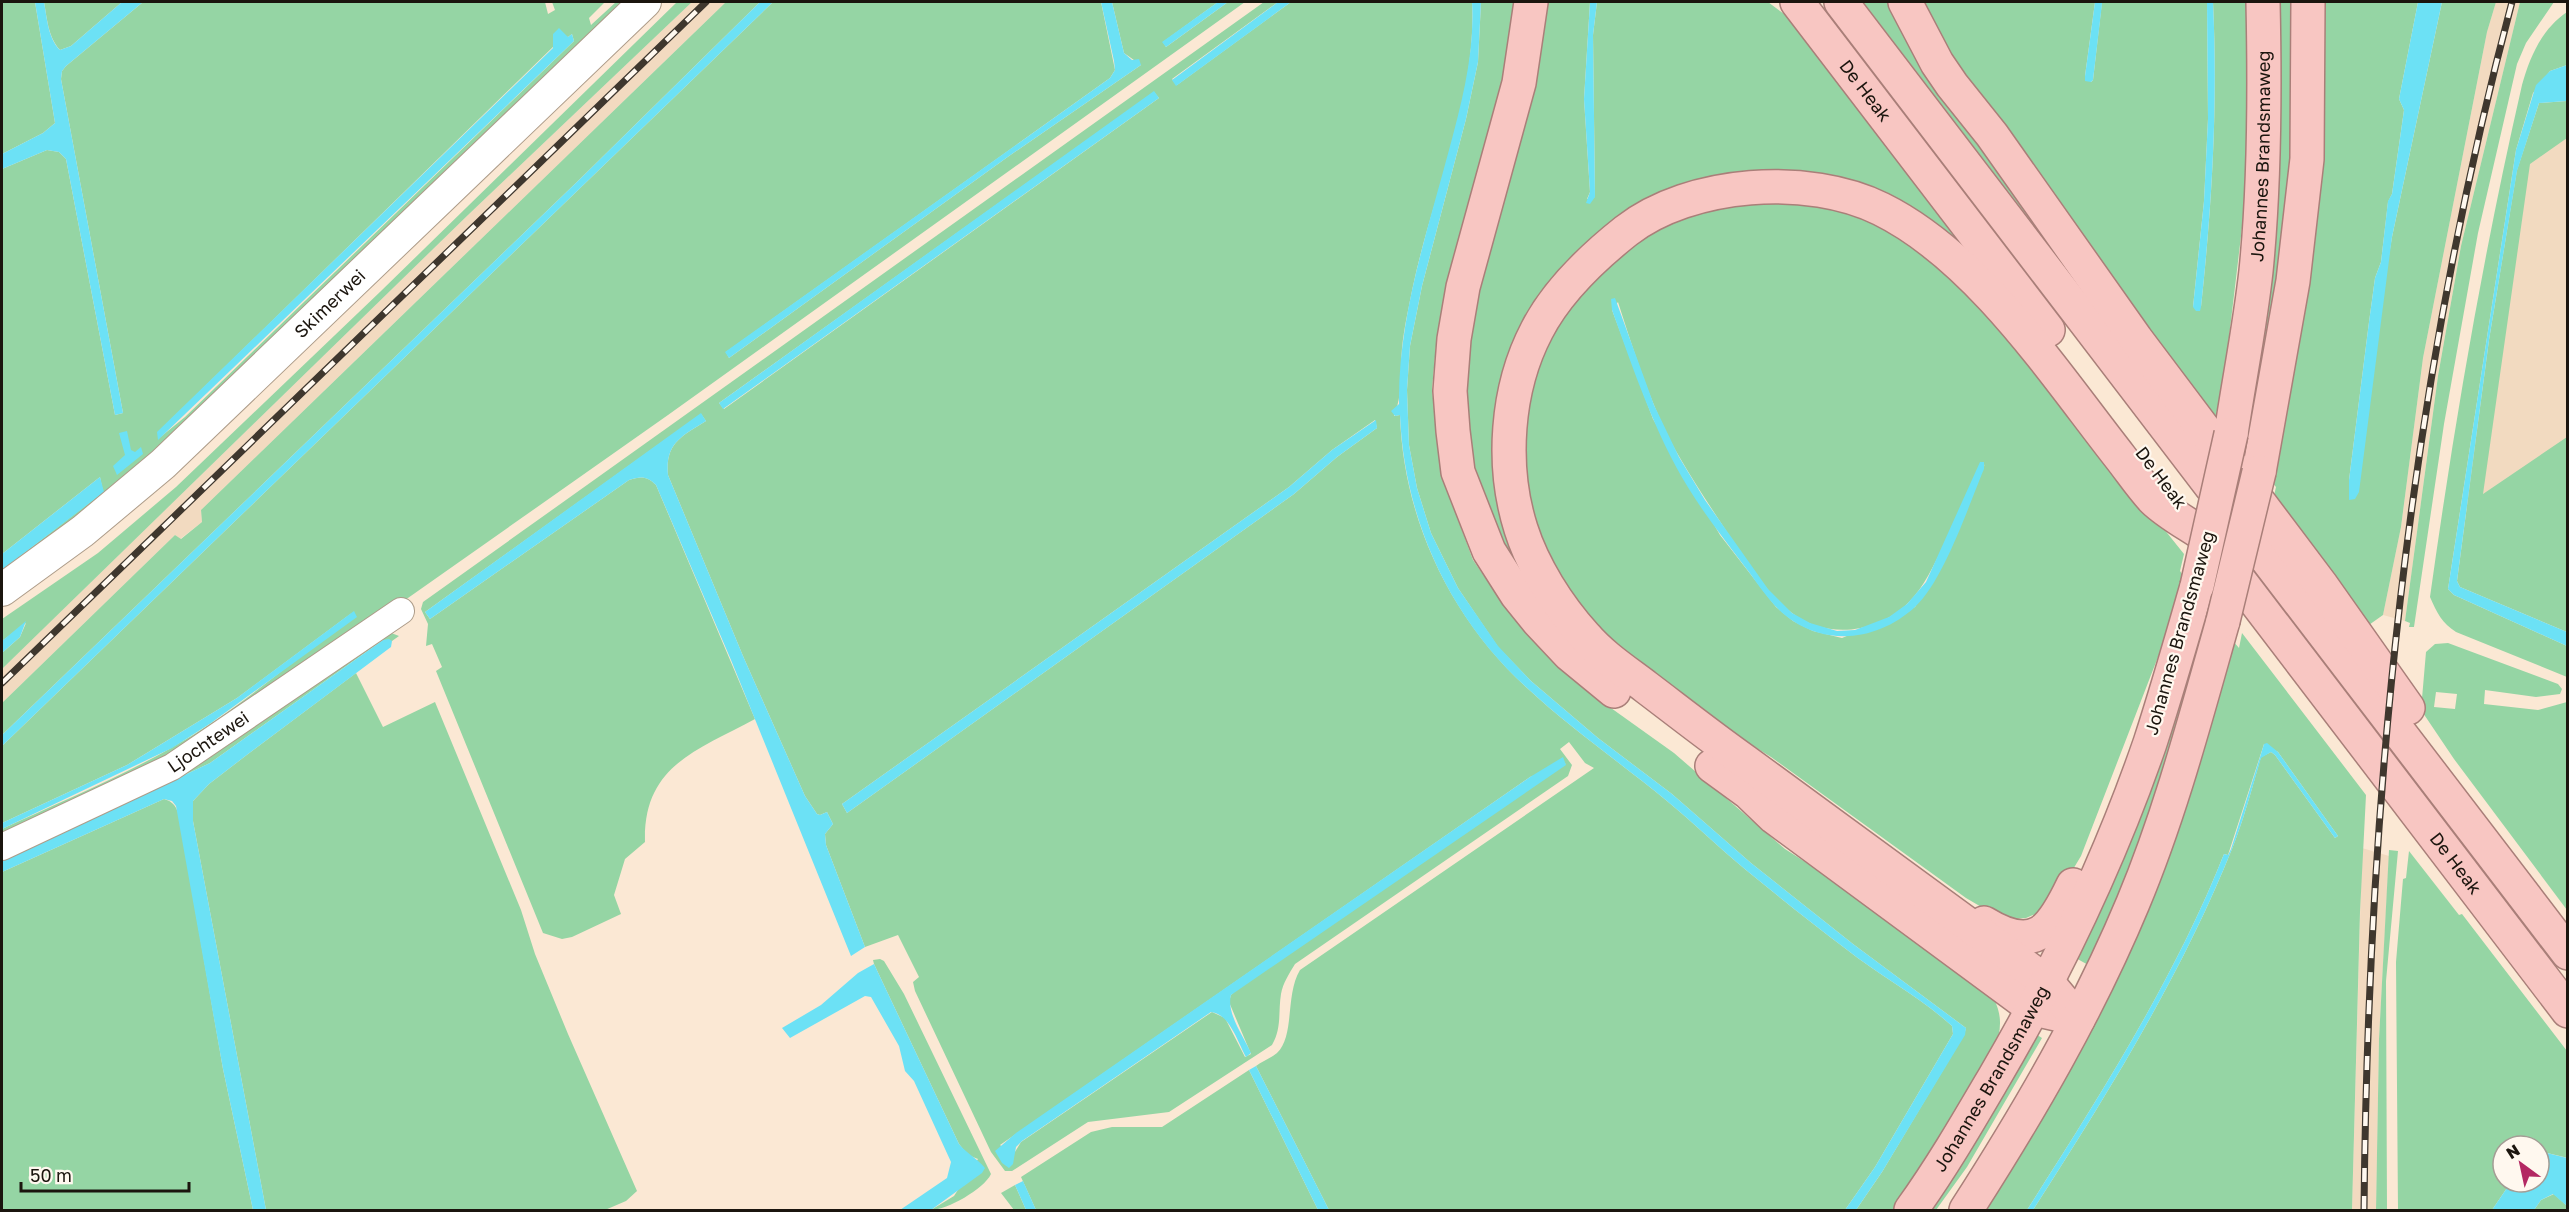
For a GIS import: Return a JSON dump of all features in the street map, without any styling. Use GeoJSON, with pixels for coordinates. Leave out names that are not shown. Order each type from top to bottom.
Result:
{"type":"FeatureCollection","features":[{"type":"Feature","properties":{"kind":"highway"},"geometry":{"type":"LineString","coordinates":[[1531,2],[1519,83],[1463,287],[1454,339],[1450,391],[1458,472],[1489,551],[1517,595],[1538,621],[1569,654],[1623,698],[1749,793],[1774,817],[2078,1019]]}},
{"type":"Feature","properties":{"kind":"highway","name":"De Heak"},"geometry":{"type":"LineString","coordinates":[[1797,2],[2568,1011]]}},
{"type":"Feature","properties":{"kind":"highway","name":"De Heak"},"geometry":{"type":"LineString","coordinates":[[1841,2],[2568,953]]}},
{"type":"Feature","properties":{"kind":"highway"},"geometry":{"type":"LineString","coordinates":[[1905,2],[1937,63],[1952,85],[1992,135],[2136,339],[2322,586],[2452,771],[2468,822]]}},
{"type":"Feature","properties":{"kind":"highway","name":"Johannes Brandsmaweg"},"geometry":{"type":"LineString","coordinates":[[1911,1210],[1935,1177],[2041,996],[2069,940],[2150,743],[2197,586],[2230,434],[2256,272],[2264,150],[2263,2]]}},
{"type":"Feature","properties":{"kind":"highway","name":"Johannes Brandsmaweg"},"geometry":{"type":"LineString","coordinates":[[1966,1210],[2011,1140],[2078,1019],[2134,901],[2178,777],[2223,621],[2259,472],[2294,281],[2307,159],[2308,2]]}},
{"type":"Feature","properties":{"kind":"highway"},"geometry":{"type":"LineString","coordinates":[[2041,996],[1943,906],[1700,729],[1611,661],[1586,637],[1560,603],[1536,563],[1521,529],[1512,484],[1509,443],[1513,402],[1524,363],[1537,328],[1566,288],[1599,252],[1635,224],[1675,206],[1722,191],[1762,186],[1836,193],[1880,208],[1939,248],[1982,286],[2156,502],[2204,535]]}},
{"type":"Feature","properties":{"kind":"highway"},"geometry":{"type":"LineString","coordinates":[[1943,906],[1967,913],[2007,936],[2021,937],[2035,934],[2047,927],[2057,916],[2082,866],[2112,838]]}},
{"type":"Feature","properties":{"kind":"street","name":"Skimerwei"},"geometry":{"type":"LineString","coordinates":[[2,590],[83,531],[163,464],[645,2]]}},
{"type":"Feature","properties":{"kind":"street","name":"Ljochtewei"},"geometry":{"type":"LineString","coordinates":[[2,847],[172,767],[401,611]]}},
{"type":"Feature","properties":{"kind":"shaded area"},"geometry":{"type":"Polygon","coordinates":[[[692,2],[726,2],[201,510],[202,522],[180,539],[175,535],[2,703],[2,669],[468,215],[692,2]]]}},
{"type":"Feature","properties":{"kind":"shaded area"},"geometry":{"type":"Polygon","coordinates":[[[2496,2],[2520,2],[2461,246],[2438,376],[2405,621],[2383,615],[2401,527],[2423,358],[2487,32],[2496,2]]]}},
{"type":"Feature","properties":{"kind":"shaded area"},"geometry":{"type":"Polygon","coordinates":[[[2567,101],[2567,632],[2465,507],[2517,170],[2558,103],[2567,101]]]}},
{"type":"Feature","properties":{"kind":"shaded area"},"geometry":{"type":"Polygon","coordinates":[[[2362,848],[2389,856],[2379,1039],[2376,1210],[2352,1210],[2362,848]]]}},
{"type":"Feature","properties":{"kind":"green space"},"geometry":{"type":"Polygon","coordinates":[[[2,2],[35,2],[55,123],[43,133],[2,154],[2,2]]]}},
{"type":"Feature","properties":{"kind":"green space"},"geometry":{"type":"Polygon","coordinates":[[[44,2],[122,2],[71,46],[60,50],[50,33],[44,2]]]}},
{"type":"Feature","properties":{"kind":"green space"},"geometry":{"type":"Polygon","coordinates":[[[143,2],[545,2],[548,14],[555,10],[552,2],[605,2],[589,18],[591,25],[616,2],[629,2],[196,423],[2,578],[2,570],[103,492],[100,477],[2,554],[2,169],[47,150],[59,152],[66,159],[115,415],[123,413],[61,79],[62,71],[143,2]],[[572,34],[568,37],[564,36],[158,432],[158,439],[185,417],[574,41],[572,34]]]}},
{"type":"Feature","properties":{"kind":"green space"},"geometry":{"type":"Polygon","coordinates":[[[677,2],[692,2],[468,215],[2,669],[2,653],[20,637],[26,623],[2,641],[2,619],[98,553],[176,487],[677,2]]]}},
{"type":"Feature","properties":{"kind":"green space"},"geometry":{"type":"Polygon","coordinates":[[[726,2],[760,2],[580,179],[2,735],[2,703],[175,535],[181,539],[202,522],[201,510],[726,2]]]}},
{"type":"Feature","properties":{"kind":"green space"},"geometry":{"type":"Polygon","coordinates":[[[773,2],[1101,2],[1115,70],[1110,78],[726,352],[729,358],[1009,156],[1141,65],[1124,53],[1112,2],[1218,2],[1163,42],[1166,47],[1228,2],[1245,2],[668,415],[209,738],[2,840],[2,829],[129,770],[195,734],[265,684],[353,612],[237,698],[127,765],[2,823],[2,746],[773,2]]]}},
{"type":"Feature","properties":{"kind":"green space"},"geometry":{"type":"Polygon","coordinates":[[[1264,2],[1278,2],[1172,79],[1177,85],[1291,2],[1472,2],[1472,38],[1468,74],[1452,145],[1413,286],[1401,356],[1399,400],[1394,416],[1400,415],[1403,453],[1410,491],[1421,528],[1436,563],[1454,597],[1475,629],[1526,687],[1667,801],[1783,900],[1859,959],[1940,1015],[1952,1026],[1953,1034],[1875,1167],[1845,1210],[1329,1210],[1256,1066],[1277,1053],[1283,1046],[1295,980],[1300,970],[1594,768],[1585,763],[1569,742],[1560,749],[1572,765],[1568,776],[1295,964],[1282,990],[1278,1026],[1272,1045],[1169,1112],[1088,1122],[1012,1171],[1005,1171],[991,1152],[915,991],[913,982],[919,977],[898,935],[865,947],[826,845],[825,834],[833,824],[827,812],[817,814],[805,796],[743,656],[668,475],[669,455],[672,448],[683,436],[706,421],[701,414],[425,612],[430,619],[629,480],[644,478],[656,485],[755,719],[695,751],[664,777],[653,795],[647,816],[645,842],[625,859],[614,895],[621,914],[572,937],[562,939],[543,933],[436,671],[442,667],[432,644],[426,646],[428,624],[421,609],[423,602],[1264,2]],[[1154,92],[719,403],[724,409],[1159,98],[1154,92]],[[1375,420],[1332,450],[1289,487],[842,804],[847,813],[1294,494],[1337,457],[1377,428],[1375,420]],[[1566,763],[1530,777],[1000,1145],[1013,1155],[1021,1142],[1212,1012],[1225,1018],[1245,1057],[1251,1054],[1229,1002],[1231,995],[1237,989],[1566,763]]]}},
{"type":"Feature","properties":{"kind":"green space"},"geometry":{"type":"Polygon","coordinates":[[[1481,2],[1523,2],[1460,262],[1452,263],[1437,335],[1432,389],[1438,445],[1449,495],[1473,560],[1504,605],[1545,654],[1597,698],[1674,753],[1785,849],[1857,895],[1994,999],[1999,1012],[2000,1024],[1994,1050],[1920,1173],[1893,1210],[1856,1210],[1882,1172],[1966,1028],[1853,944],[1751,863],[1672,794],[1598,738],[1531,681],[1498,647],[1458,588],[1431,533],[1417,488],[1409,445],[1407,390],[1410,346],[1422,286],[1466,119],[1478,62],[1481,2]]]}},
{"type":"Feature","properties":{"kind":"green space"},"geometry":{"type":"Polygon","coordinates":[[[1541,2],[1590,2],[1584,99],[1590,192],[1587,199],[1595,197],[1593,35],[1597,2],[1768,2],[1788,17],[1982,267],[1884,201],[1672,194],[1513,363],[1533,579],[1515,578],[1465,457],[1468,303],[1541,2]]]}},
{"type":"Feature","properties":{"kind":"green space"},"geometry":{"type":"Polygon","coordinates":[[[1863,2],[1890,2],[2082,288],[1863,2]]]}},
{"type":"Feature","properties":{"kind":"green space"},"geometry":{"type":"Polygon","coordinates":[[[1924,2],[2095,2],[2085,76],[2091,82],[2102,2],[2207,2],[2208,119],[2204,201],[2193,307],[2201,307],[2213,154],[2215,78],[2213,2],[2249,2],[2246,194],[2220,413],[2217,410],[2213,427],[1949,55],[1924,2]]]}},
{"type":"Feature","properties":{"kind":"green space"},"geometry":{"type":"Polygon","coordinates":[[[2275,2],[2295,2],[2298,73],[2286,241],[2249,458],[2241,448],[2275,2]]]}},
{"type":"Feature","properties":{"kind":"green space"},"geometry":{"type":"Polygon","coordinates":[[[2321,2],[2418,2],[2399,99],[2404,110],[2392,194],[2388,202],[2381,262],[2375,278],[2349,480],[2349,500],[2392,237],[2442,2],[2496,2],[2487,32],[2423,358],[2401,527],[2383,615],[2366,627],[2272,504],[2276,487],[2272,482],[2321,2]]]}},
{"type":"Feature","properties":{"kind":"green space"},"geometry":{"type":"Polygon","coordinates":[[[2520,2],[2554,2],[2526,43],[2517,64],[2478,233],[2444,424],[2414,627],[2409,627],[2410,623],[2405,621],[2438,376],[2461,246],[2520,2]]]}},
{"type":"Feature","properties":{"kind":"green space"},"geometry":{"type":"Polygon","coordinates":[[[2567,12],[2567,65],[2550,71],[2533,93],[2516,150],[2448,589],[2454,595],[2567,646],[2567,677],[2456,632],[2440,617],[2430,597],[2470,340],[2522,85],[2538,44],[2551,26],[2567,12]]]}},
{"type":"Feature","properties":{"kind":"green space"},"geometry":{"type":"Polygon","coordinates":[[[2567,101],[2567,138],[2530,164],[2483,494],[2567,437],[2567,632],[2460,587],[2457,581],[2489,340],[2517,170],[2539,103],[2567,101]]]}},
{"type":"Feature","properties":{"kind":"green space"},"geometry":{"type":"Polygon","coordinates":[[[1784,194],[1875,215],[1962,277],[2184,554],[2180,571],[2184,577],[2163,644],[2081,856],[2054,901],[2040,912],[2026,918],[2013,919],[1995,915],[1966,898],[1771,757],[1702,714],[1621,655],[1561,587],[1528,507],[1520,419],[1558,314],[1615,250],[1690,210],[1784,194]],[[1618,302],[1612,310],[1653,419],[1720,535],[1776,607],[1793,621],[1813,631],[1842,638],[1881,621],[1852,629],[1836,630],[1806,622],[1783,606],[1753,571],[1693,480],[1670,440],[1645,382],[1618,302]],[[1985,464],[1924,583],[1908,603],[1883,621],[1915,607],[1968,507],[1985,464]]]}},
{"type":"Feature","properties":{"kind":"green space"},"geometry":{"type":"Polygon","coordinates":[[[2207,599],[2214,609],[2140,851],[2090,966],[2074,957],[2207,599]]]}},
{"type":"Feature","properties":{"kind":"green space"},"geometry":{"type":"Polygon","coordinates":[[[381,629],[399,636],[392,641],[383,640],[210,763],[2,861],[2,851],[176,769],[381,629]]]}},
{"type":"Feature","properties":{"kind":"green space"},"geometry":{"type":"Polygon","coordinates":[[[2242,633],[2366,795],[2360,912],[2352,1210],[2033,1210],[2115,1079],[2190,943],[2232,849],[2261,757],[2271,752],[2275,755],[2335,838],[2338,836],[2278,752],[2264,744],[2228,855],[2224,854],[2182,947],[2108,1081],[2027,1210],[1982,1210],[2233,641],[2239,648],[2242,633]]]}},
{"type":"Feature","properties":{"kind":"green space"},"geometry":{"type":"Polygon","coordinates":[[[2448,643],[2558,684],[2562,689],[2560,694],[2536,697],[2485,690],[2484,704],[2538,710],[2567,702],[2567,910],[2454,759],[2421,710],[2426,652],[2435,644],[2448,643]],[[2436,692],[2434,707],[2455,709],[2457,694],[2436,692]]]}},
{"type":"Feature","properties":{"kind":"green space"},"geometry":{"type":"Polygon","coordinates":[[[356,673],[383,727],[435,702],[521,910],[535,954],[568,1034],[637,1191],[626,1201],[605,1210],[266,1210],[193,821],[193,801],[209,784],[356,673]]]}},
{"type":"Feature","properties":{"kind":"green space"},"geometry":{"type":"Polygon","coordinates":[[[164,799],[173,804],[179,817],[223,1069],[253,1210],[2,1210],[2,872],[164,799]]]}},
{"type":"Feature","properties":{"kind":"green space"},"geometry":{"type":"Polygon","coordinates":[[[2389,850],[2398,851],[2386,981],[2387,1210],[2376,1210],[2379,1039],[2389,850]]]}},
{"type":"Feature","properties":{"kind":"green space"},"geometry":{"type":"Polygon","coordinates":[[[2409,851],[2459,915],[2462,914],[2567,1051],[2568,1158],[2551,1154],[2551,1134],[2491,1134],[2491,1194],[2503,1194],[2492,1210],[2398,1210],[2396,962],[2403,879],[2406,878],[2409,851]]]}},
{"type":"Feature","properties":{"kind":"green space"},"geometry":{"type":"Polygon","coordinates":[[[873,960],[884,961],[904,994],[991,1174],[973,1192],[955,1203],[938,1209],[931,1210],[954,1196],[978,1159],[968,1155],[959,1144],[874,964],[873,960]]]}},
{"type":"Feature","properties":{"kind":"green space"},"geometry":{"type":"Polygon","coordinates":[[[2034,1033],[2042,1038],[1967,1167],[1936,1210],[1925,1210],[2034,1033]]]}},
{"type":"Feature","properties":{"kind":"green space"},"geometry":{"type":"Polygon","coordinates":[[[1249,1070],[1318,1210],[1036,1210],[1021,1177],[1091,1132],[1112,1127],[1162,1127],[1249,1070]]]}},
{"type":"Feature","properties":{"kind":"green space"},"geometry":{"type":"Polygon","coordinates":[[[1015,1185],[1026,1210],[1014,1210],[1001,1193],[1015,1185]]]}},
{"type":"Feature","properties":{"kind":"green space"},"geometry":{"type":"Polygon","coordinates":[[[2554,1194],[2567,1206],[2567,1210],[2534,1210],[2541,1200],[2554,1194]]]}},
{"type":"Feature","properties":{"kind":"water"},"geometry":{"type":"Polygon","coordinates":[[[35,2],[44,2],[50,34],[60,50],[71,46],[122,2],[143,2],[66,66],[62,71],[61,79],[123,413],[115,415],[66,159],[59,152],[47,150],[2,169],[2,154],[43,133],[55,123],[35,2]]]}},
{"type":"Feature","properties":{"kind":"water"},"geometry":{"type":"Polygon","coordinates":[[[760,2],[773,2],[2,746],[2,735],[580,179],[760,2]]]}},
{"type":"Feature","properties":{"kind":"water"},"geometry":{"type":"Polygon","coordinates":[[[1101,2],[1112,2],[1124,53],[1132,60],[1139,59],[1141,65],[1009,156],[729,358],[725,352],[1110,78],[1115,70],[1114,61],[1101,2]]]}},
{"type":"Feature","properties":{"kind":"water"},"geometry":{"type":"Polygon","coordinates":[[[1218,2],[1228,2],[1166,47],[1162,42],[1218,2]]]}},
{"type":"Feature","properties":{"kind":"water"},"geometry":{"type":"Polygon","coordinates":[[[1278,2],[1291,2],[1176,86],[1172,80],[1278,2]]]}},
{"type":"Feature","properties":{"kind":"water"},"geometry":{"type":"Polygon","coordinates":[[[1472,2],[1481,2],[1478,62],[1466,119],[1422,286],[1410,346],[1407,390],[1409,445],[1417,488],[1431,533],[1458,588],[1498,646],[1531,681],[1598,738],[1672,794],[1751,863],[1853,944],[1966,1028],[1965,1035],[1882,1172],[1856,1210],[1845,1210],[1875,1167],[1953,1034],[1952,1026],[1859,959],[1783,900],[1667,801],[1526,687],[1474,629],[1453,597],[1421,528],[1403,453],[1400,415],[1395,416],[1391,411],[1399,404],[1403,339],[1415,276],[1466,77],[1472,39],[1472,2]]]}},
{"type":"Feature","properties":{"kind":"water"},"geometry":{"type":"Polygon","coordinates":[[[1590,2],[1597,2],[1593,35],[1595,197],[1590,204],[1586,203],[1590,192],[1584,99],[1590,2]]]}},
{"type":"Feature","properties":{"kind":"water"},"geometry":{"type":"Polygon","coordinates":[[[2095,2],[2102,2],[2102,4],[2091,82],[2085,81],[2085,76],[2095,2]]]}},
{"type":"Feature","properties":{"kind":"water"},"geometry":{"type":"Polygon","coordinates":[[[2207,2],[2213,2],[2215,78],[2213,154],[2201,307],[2200,311],[2196,311],[2193,307],[2204,201],[2208,119],[2207,2]]]}},
{"type":"Feature","properties":{"kind":"water"},"geometry":{"type":"Polygon","coordinates":[[[2418,2],[2442,2],[2392,237],[2359,492],[2355,499],[2349,500],[2349,480],[2375,278],[2381,262],[2388,201],[2392,194],[2404,110],[2399,99],[2418,2]]]}},
{"type":"Feature","properties":{"kind":"water"},"geometry":{"type":"Polygon","coordinates":[[[559,28],[568,37],[572,34],[574,41],[158,440],[157,432],[553,48],[553,34],[559,28]]]}},
{"type":"Feature","properties":{"kind":"water"},"geometry":{"type":"Polygon","coordinates":[[[2567,65],[2567,101],[2539,103],[2517,171],[2489,340],[2457,581],[2460,587],[2567,632],[2567,646],[2454,595],[2448,589],[2516,150],[2536,85],[2550,71],[2567,65]]]}},
{"type":"Feature","properties":{"kind":"water"},"geometry":{"type":"Polygon","coordinates":[[[1154,91],[1159,98],[723,409],[719,403],[1154,91]]]}},
{"type":"Feature","properties":{"kind":"water"},"geometry":{"type":"Polygon","coordinates":[[[1615,298],[1654,405],[1679,457],[1705,500],[1768,589],[1792,613],[1810,623],[1837,631],[1855,630],[1889,617],[1907,604],[1926,582],[1980,462],[1984,462],[1984,469],[1945,561],[1926,595],[1915,607],[1902,618],[1872,632],[1840,636],[1808,629],[1785,616],[1778,609],[1708,518],[1677,468],[1655,424],[1612,310],[1611,299],[1615,298]]]}},
{"type":"Feature","properties":{"kind":"water"},"geometry":{"type":"Polygon","coordinates":[[[701,413],[706,421],[683,436],[672,448],[669,455],[668,475],[743,656],[805,796],[817,814],[827,812],[833,824],[825,834],[826,845],[865,947],[851,956],[731,660],[653,482],[644,478],[629,480],[430,619],[425,612],[701,413]]]}},
{"type":"Feature","properties":{"kind":"water"},"geometry":{"type":"Polygon","coordinates":[[[1376,420],[1377,428],[1337,457],[1294,494],[847,813],[842,804],[1289,487],[1332,450],[1376,420]]]}},
{"type":"Feature","properties":{"kind":"water"},"geometry":{"type":"Polygon","coordinates":[[[127,431],[131,450],[135,452],[141,447],[143,454],[117,475],[113,466],[125,455],[119,433],[127,431]]]}},
{"type":"Feature","properties":{"kind":"water"},"geometry":{"type":"Polygon","coordinates":[[[100,477],[104,492],[2,570],[2,554],[100,477]]]}},
{"type":"Feature","properties":{"kind":"water"},"geometry":{"type":"Polygon","coordinates":[[[354,611],[357,617],[211,723],[172,748],[2,829],[2,823],[127,765],[237,698],[354,611]]]}},
{"type":"Feature","properties":{"kind":"water"},"geometry":{"type":"Polygon","coordinates":[[[26,621],[20,637],[2,653],[2,641],[26,621]]]}},
{"type":"Feature","properties":{"kind":"water"},"geometry":{"type":"Polygon","coordinates":[[[383,640],[392,641],[391,647],[209,784],[193,801],[193,821],[266,1210],[253,1210],[223,1069],[176,806],[172,801],[164,799],[2,872],[2,861],[210,763],[383,640]]]}},
{"type":"Feature","properties":{"kind":"water"},"geometry":{"type":"Polygon","coordinates":[[[2267,743],[2278,752],[2338,836],[2335,838],[2275,755],[2271,752],[2261,758],[2232,849],[2190,943],[2115,1079],[2033,1210],[2027,1210],[2108,1081],[2159,992],[2204,901],[2224,854],[2228,855],[2231,849],[2264,744],[2267,743]]]}},
{"type":"Feature","properties":{"kind":"water"},"geometry":{"type":"Polygon","coordinates":[[[1563,757],[1566,765],[1231,995],[1233,1017],[1251,1053],[1246,1057],[1228,1023],[1218,1014],[1211,1012],[1022,1141],[1016,1147],[1013,1164],[1009,1168],[1002,1163],[995,1151],[1016,1133],[1530,777],[1563,757]]]}},
{"type":"Feature","properties":{"kind":"water"},"geometry":{"type":"Polygon","coordinates":[[[874,964],[959,1144],[985,1168],[982,1173],[931,1210],[900,1210],[947,1178],[951,1162],[914,1081],[905,1071],[899,1046],[871,997],[865,996],[790,1038],[782,1028],[821,1005],[858,973],[874,964]]]}},
{"type":"Feature","properties":{"kind":"water"},"geometry":{"type":"Polygon","coordinates":[[[1256,1066],[1329,1210],[1318,1210],[1249,1070],[1256,1066]]]}},
{"type":"Feature","properties":{"kind":"water"},"geometry":{"type":"Polygon","coordinates":[[[2551,1154],[2567,1158],[2567,1206],[2553,1194],[2541,1200],[2534,1210],[2492,1210],[2503,1194],[2551,1194],[2551,1154]]]}},
{"type":"Feature","properties":{"kind":"water"},"geometry":{"type":"Polygon","coordinates":[[[1023,1181],[1036,1210],[1026,1210],[1015,1185],[1023,1181]]]}},
{"type":"Feature","properties":{"kind":"railway"},"geometry":{"type":"LineString","coordinates":[[2,683],[706,2]]}},
{"type":"Feature","properties":{"kind":"railway"},"geometry":{"type":"LineString","coordinates":[[2364,1210],[2367,1057],[2374,905],[2385,753],[2400,601],[2420,450],[2445,300],[2476,150],[2512,2]]}}]}
